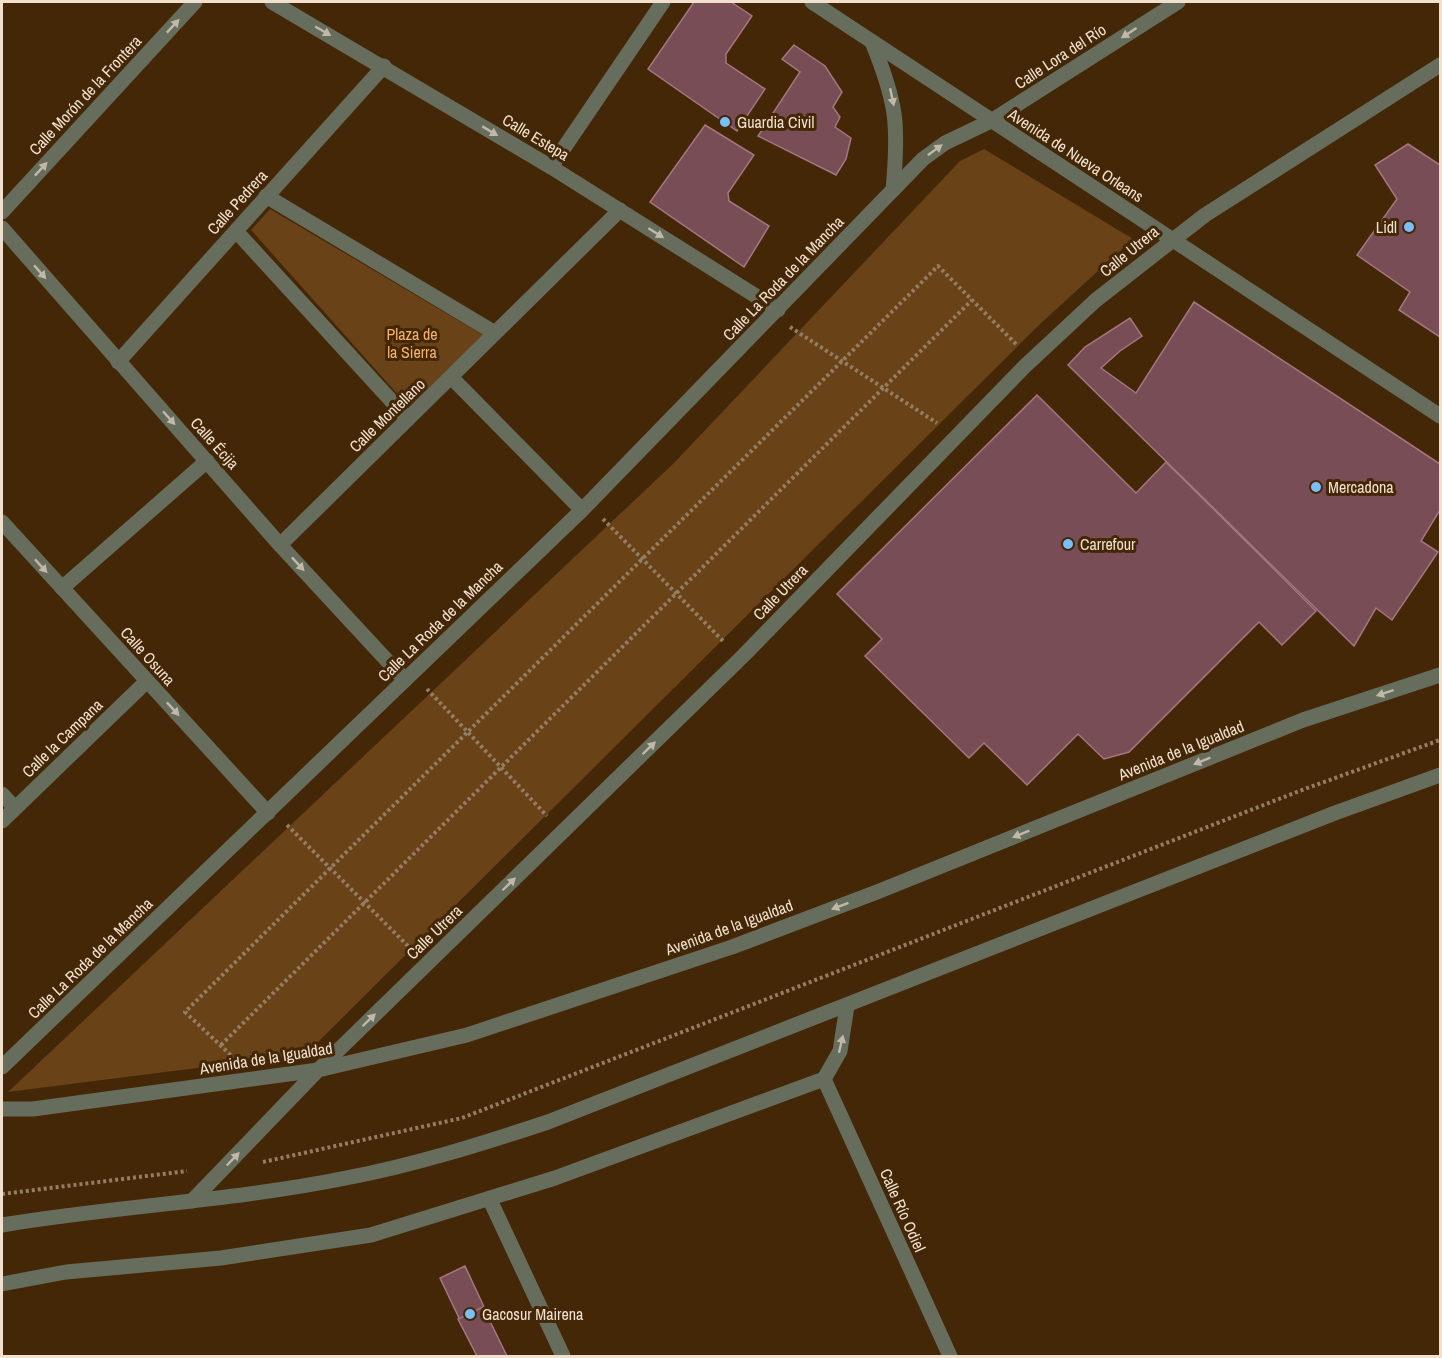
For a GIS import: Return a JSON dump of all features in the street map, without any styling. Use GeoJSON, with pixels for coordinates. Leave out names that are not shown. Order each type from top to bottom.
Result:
{"type":"FeatureCollection","features":[{"type":"Feature","properties":{"kind":"street","name":"Calle Morón de la Frontera"},"geometry":{"type":"LineString","coordinates":[[2,212],[195,2]]}},
{"type":"Feature","properties":{"kind":"street","name":"Calle Estepa"},"geometry":{"type":"LineString","coordinates":[[272,2],[384,66],[551,167],[775,313]]}},
{"type":"Feature","properties":{"kind":"street"},"geometry":{"type":"LineString","coordinates":[[551,167],[663,2]]}},
{"type":"Feature","properties":{"kind":"street","name":"Avenida de Nueva Orleans"},"geometry":{"type":"LineString","coordinates":[[812,2],[1440,416]]}},
{"type":"Feature","properties":{"kind":"street","name":"Calle Lora del Río"},"geometry":{"type":"LineString","coordinates":[[893,190],[923,159],[945,143],[991,121],[1178,2]]}},
{"type":"Feature","properties":{"kind":"street"},"geometry":{"type":"LineString","coordinates":[[872,42],[890,85],[897,121],[893,190]]}},
{"type":"Feature","properties":{"kind":"street","name":"Calle Utrera"},"geometry":{"type":"LineString","coordinates":[[192,1201],[318,1070],[741,658],[1032,361],[1096,300],[1172,238],[1236,194],[1440,65]]}},
{"type":"Feature","properties":{"kind":"street","name":"Calle Pedrera"},"geometry":{"type":"LineString","coordinates":[[118,362],[384,66]]}},
{"type":"Feature","properties":{"kind":"street","name":"Calle La Roda de la Mancha"},"geometry":{"type":"LineString","coordinates":[[2,1067],[585,507],[893,190]]}},
{"type":"Feature","properties":{"kind":"street"},"geometry":{"type":"LineString","coordinates":[[267,196],[495,333]]}},
{"type":"Feature","properties":{"kind":"street","name":"Calle Montellano"},"geometry":{"type":"LineString","coordinates":[[280,545],[620,210]]}},
{"type":"Feature","properties":{"kind":"street","name":"Calle Écija"},"geometry":{"type":"LineString","coordinates":[[2,228],[280,545],[408,676]]}},
{"type":"Feature","properties":{"kind":"street"},"geometry":{"type":"LineString","coordinates":[[236,231],[408,419]]}},
{"type":"Feature","properties":{"kind":"street"},"geometry":{"type":"LineString","coordinates":[[451,377],[585,507]]}},
{"type":"Feature","properties":{"kind":"street"},"geometry":{"type":"LineString","coordinates":[[62,588],[207,461]]}},
{"type":"Feature","properties":{"kind":"street","name":"Calle Osuna"},"geometry":{"type":"LineString","coordinates":[[2,522],[270,811]]}},
{"type":"Feature","properties":{"kind":"street","name":"Avenida de la Igualdad"},"geometry":{"type":"LineString","coordinates":[[2,1109],[33,1109],[318,1070],[467,1035],[732,946],[877,892],[1303,720],[1440,675]]}},
{"type":"Feature","properties":{"kind":"street","name":"Calle la Campana"},"geometry":{"type":"LineString","coordinates":[[2,821],[147,681]]}},
{"type":"Feature","properties":{"kind":"street"},"geometry":{"type":"LineString","coordinates":[[2,1225],[77,1213],[192,1201],[345,1178],[425,1160],[548,1122],[1335,813],[1440,775]]}},
{"type":"Feature","properties":{"kind":"street"},"geometry":{"type":"LineString","coordinates":[[2,794],[15,808]]}},
{"type":"Feature","properties":{"kind":"street"},"geometry":{"type":"LineString","coordinates":[[2,1284],[66,1272],[221,1257],[371,1235],[490,1200],[824,1079],[840,1051],[847,1006]]}},
{"type":"Feature","properties":{"kind":"street","name":"Calle Río Odiel"},"geometry":{"type":"LineString","coordinates":[[824,1079],[950,1356]]}},
{"type":"Feature","properties":{"kind":"street"},"geometry":{"type":"LineString","coordinates":[[490,1200],[563,1356]]}},
{"type":"Feature","properties":{"kind":"path"},"geometry":{"type":"LineString","coordinates":[[256,1079],[185,1012],[938,266],[1032,361]]}},
{"type":"Feature","properties":{"kind":"path"},"geometry":{"type":"LineString","coordinates":[[221,1045],[972,300]]}},
{"type":"Feature","properties":{"kind":"path"},"geometry":{"type":"LineString","coordinates":[[775,313],[958,436]]}},
{"type":"Feature","properties":{"kind":"path"},"geometry":{"type":"LineString","coordinates":[[585,507],[642,558],[741,658]]}},
{"type":"Feature","properties":{"kind":"path"},"geometry":{"type":"LineString","coordinates":[[408,676],[467,732],[562,832]]}},
{"type":"Feature","properties":{"kind":"path"},"geometry":{"type":"LineString","coordinates":[[2,1194],[304,1155],[462,1118],[1302,790],[1440,740]]}},
{"type":"Feature","properties":{"kind":"path"},"geometry":{"type":"LineString","coordinates":[[270,811],[426,964]]}},
{"type":"Feature","properties":{"kind":"green space"},"geometry":{"type":"Polygon","coordinates":[[[984,149],[1133,239],[1039,325],[306,1054],[8,1092],[674,463],[960,161],[984,149]]]}},
{"type":"Feature","properties":{"kind":"green space","name":"Plaza de la Sierra"},"geometry":{"type":"Polygon","coordinates":[[[270,209],[483,335],[409,407],[251,230],[270,209]]]}},
{"type":"Feature","properties":{"kind":"building"},"geometry":{"type":"Polygon","coordinates":[[[694,2],[731,2],[752,16],[726,54],[726,63],[765,89],[737,131],[648,69],[694,2]]]}},
{"type":"Feature","properties":{"kind":"building"},"geometry":{"type":"Polygon","coordinates":[[[794,45],[825,66],[842,92],[833,107],[840,117],[835,127],[851,138],[846,159],[836,175],[758,136],[800,72],[782,59],[794,45]]]}},
{"type":"Feature","properties":{"kind":"building"},"geometry":{"type":"Polygon","coordinates":[[[705,125],[754,155],[728,193],[729,201],[769,226],[744,267],[650,202],[705,125]]]}},
{"type":"Feature","properties":{"kind":"building","name":"Lidl"},"geometry":{"type":"Polygon","coordinates":[[[1408,144],[1440,165],[1440,337],[1399,310],[1410,292],[1357,255],[1397,199],[1375,165],[1408,144]]]}},
{"type":"Feature","properties":{"kind":"building","name":"Mercadona"},"geometry":{"type":"Polygon","coordinates":[[[1194,302],[1440,464],[1440,510],[1421,541],[1438,552],[1392,620],[1376,608],[1354,646],[1068,365],[1085,347],[1130,318],[1142,336],[1101,368],[1136,393],[1194,302]]]}},
{"type":"Feature","properties":{"kind":"building","name":"Carrefour"},"geometry":{"type":"Polygon","coordinates":[[[1037,395],[1136,493],[1166,462],[1316,611],[1282,645],[1259,622],[1129,752],[1104,759],[1078,734],[1027,785],[984,743],[969,758],[865,656],[882,639],[837,594],[1037,395]]]}},
{"type":"Feature","properties":{"kind":"building"},"geometry":{"type":"Polygon","coordinates":[[[465,1266],[485,1309],[460,1320],[440,1278],[465,1266]]]}},
{"type":"Feature","properties":{"kind":"building"},"geometry":{"type":"Polygon","coordinates":[[[483,1307],[507,1356],[477,1356],[458,1319],[483,1307]]]}},
{"type":"Feature","properties":{"kind":"place","name":"Guardia Civil"},"geometry":{"type":"Point","coordinates":[725,122]}},
{"type":"Feature","properties":{"kind":"place","name":"Lidl"},"geometry":{"type":"Point","coordinates":[1409,227]}},
{"type":"Feature","properties":{"kind":"place","name":"Mercadona"},"geometry":{"type":"Point","coordinates":[1316,487]}},
{"type":"Feature","properties":{"kind":"place","name":"Carrefour"},"geometry":{"type":"Point","coordinates":[1068,544]}},
{"type":"Feature","properties":{"kind":"place","name":"Gacosur Mairena"},"geometry":{"type":"Point","coordinates":[470,1314]}}]}
